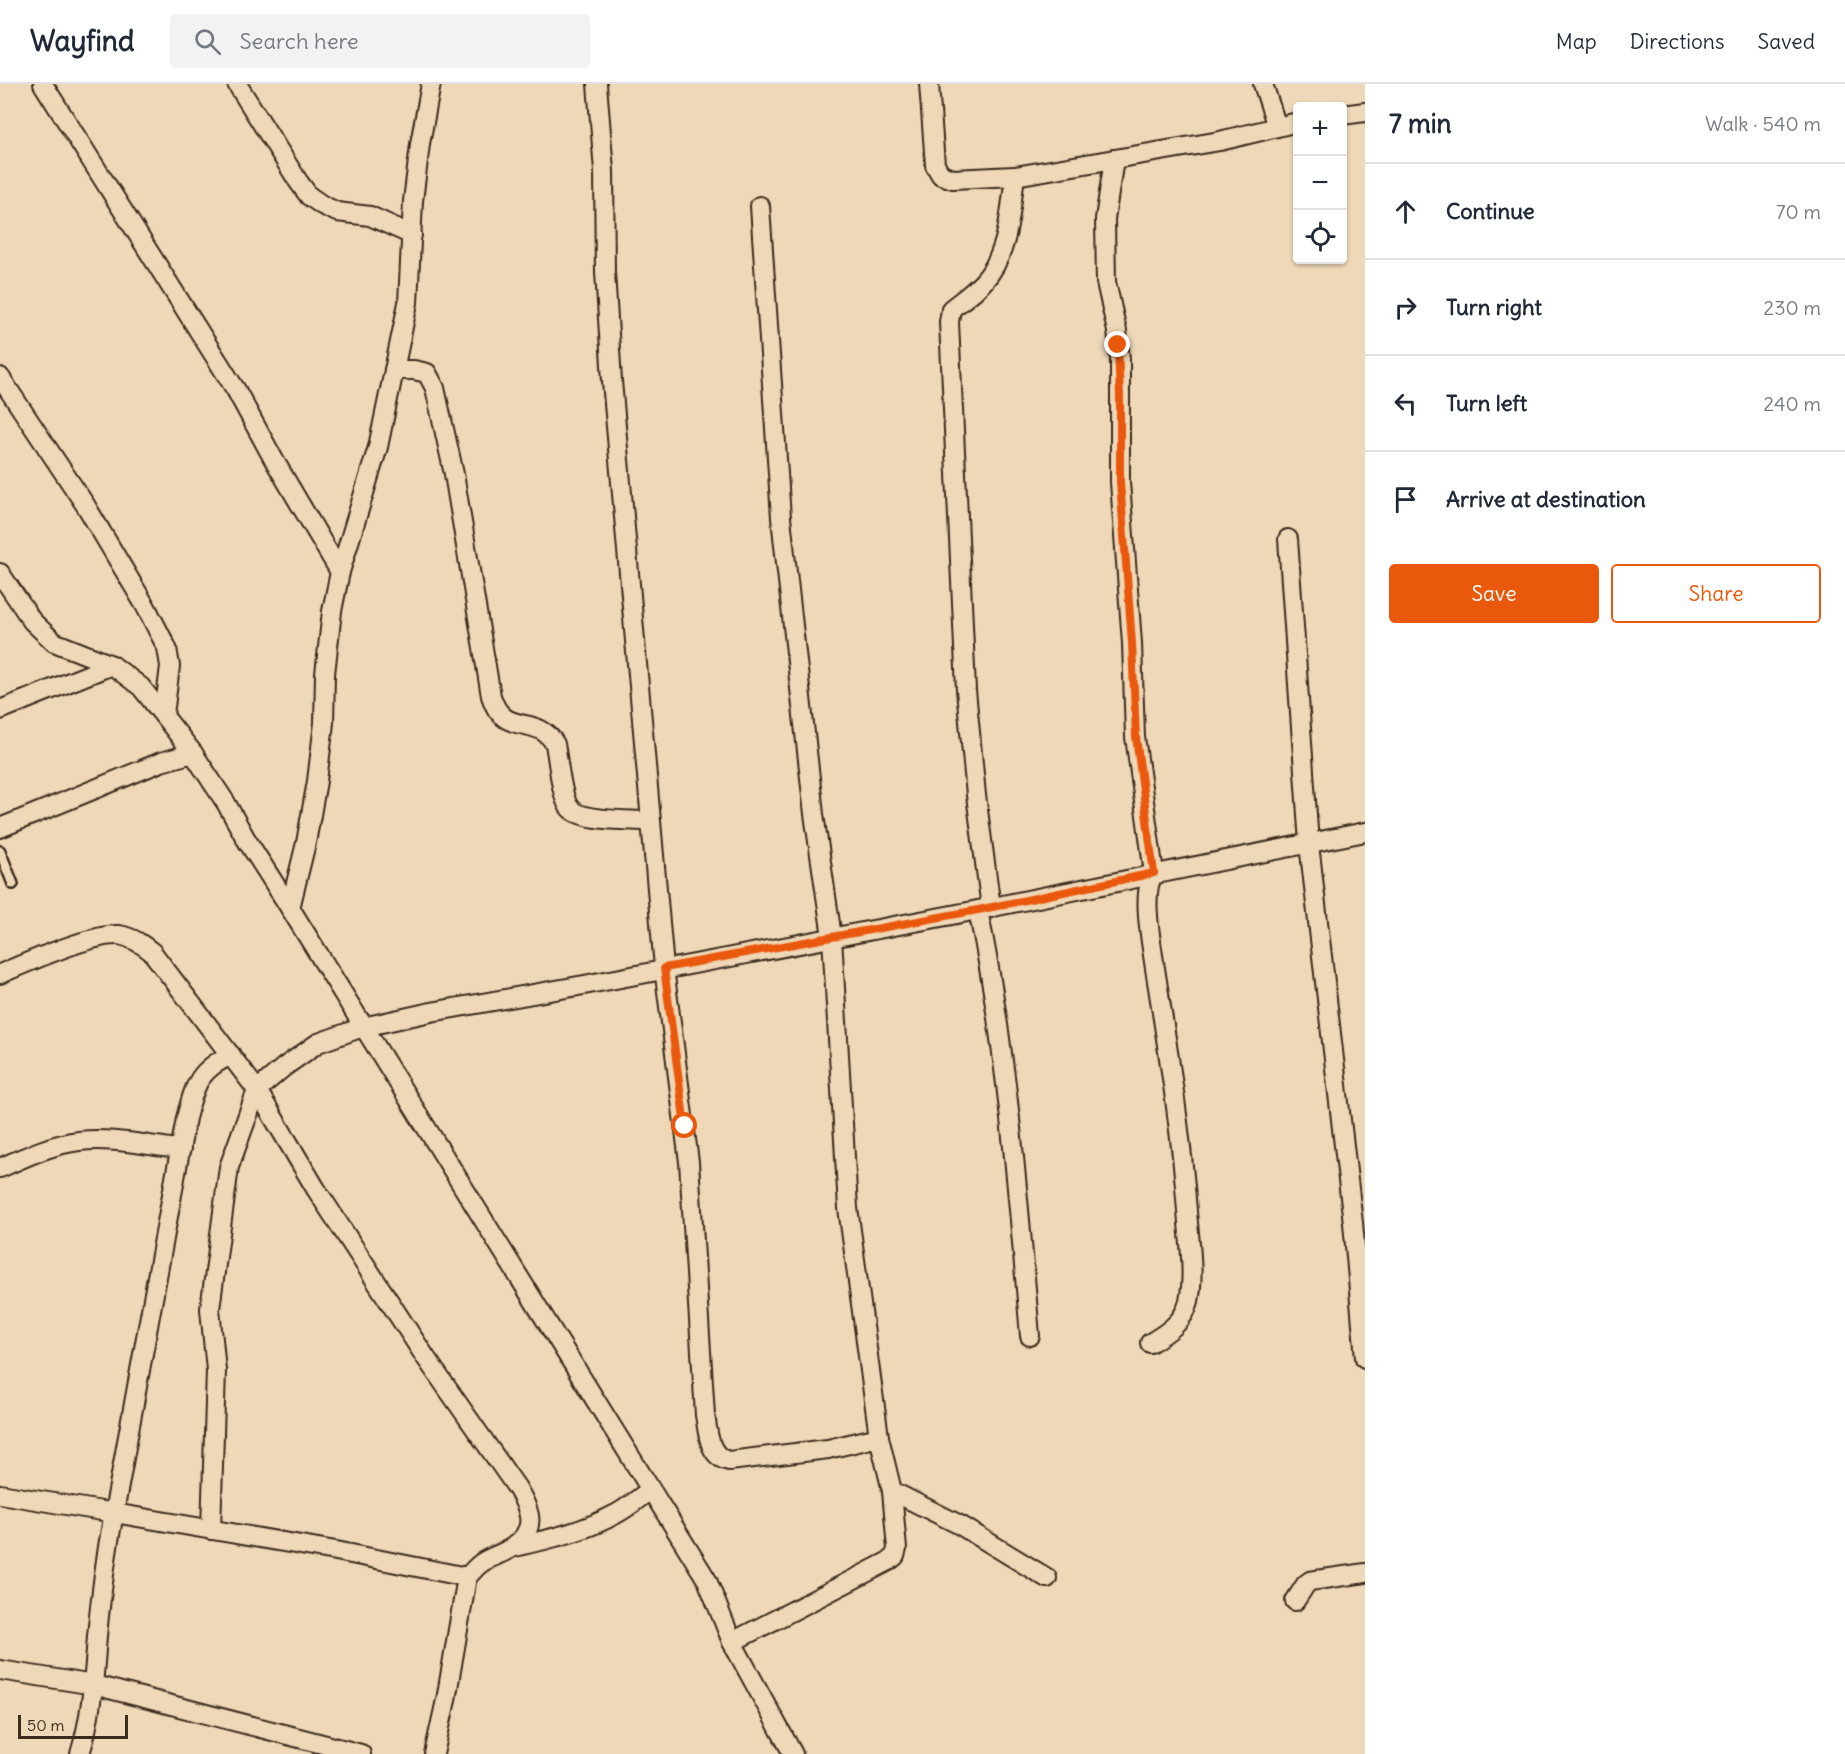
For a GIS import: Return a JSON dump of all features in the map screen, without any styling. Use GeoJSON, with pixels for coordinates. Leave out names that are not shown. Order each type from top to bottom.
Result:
{"type":"FeatureCollection","features":[{"type":"Feature","properties":{"kind":"street"},"geometry":{"type":"LineString","coordinates":[[43,84],[236,390],[340,572]]}},
{"type":"Feature","properties":{"kind":"street"},"geometry":{"type":"LineString","coordinates":[[237,84],[309,196],[337,212],[370,216],[412,235]]}},
{"type":"Feature","properties":{"kind":"street"},"geometry":{"type":"LineString","coordinates":[[290,908],[306,843],[317,781],[324,723],[327,653],[332,611],[340,572],[378,447],[408,303],[420,144],[432,84]]}},
{"type":"Feature","properties":{"kind":"street"},"geometry":{"type":"LineString","coordinates":[[597,84],[612,381],[664,968],[689,1162],[705,1415],[714,1453],[721,1459],[729,1461],[828,1449],[879,1437]]}},
{"type":"Feature","properties":{"kind":"street"},"geometry":{"type":"LineString","coordinates":[[929,84],[935,165],[941,175],[952,178],[1015,176],[1220,141],[1293,123]]}},
{"type":"Feature","properties":{"kind":"street"},"geometry":{"type":"LineString","coordinates":[[1263,84],[1277,127]]}},
{"type":"Feature","properties":{"kind":"street"},"geometry":{"type":"LineString","coordinates":[[1347,114],[1365,112]]}},
{"type":"Feature","properties":{"kind":"street"},"geometry":{"type":"LineString","coordinates":[[1114,159],[1105,219],[1106,267],[1120,358],[1120,482],[1132,643],[1136,737],[1154,873],[1148,886],[1152,943],[1182,1148],[1191,1265],[1188,1303],[1182,1316],[1170,1331],[1150,1344]]}},
{"type":"Feature","properties":{"kind":"street"},"geometry":{"type":"LineString","coordinates":[[1015,176],[1006,237],[996,263],[985,280],[965,300],[951,309],[949,322],[966,690],[985,909],[1020,1222],[1030,1336]]}},
{"type":"Feature","properties":{"kind":"street"},"geometry":{"type":"LineString","coordinates":[[732,1642],[889,1562],[897,1549],[892,1491],[879,1437],[848,1208],[832,937],[811,791],[780,518],[760,206]]}},
{"type":"Feature","properties":{"kind":"street"},"geometry":{"type":"LineString","coordinates":[[394,370],[414,370],[427,373],[435,388],[454,474],[487,673],[495,708],[509,722],[532,726],[550,736],[555,744],[566,801],[571,810],[582,816],[650,821]]}},
{"type":"Feature","properties":{"kind":"street"},"geometry":{"type":"LineString","coordinates":[[0,377],[86,506],[146,607],[167,648],[170,666],[164,715]]}},
{"type":"Feature","properties":{"kind":"street"},"geometry":{"type":"LineString","coordinates":[[1288,539],[1310,844],[1352,1212],[1365,1358]]}},
{"type":"Feature","properties":{"kind":"street"},"geometry":{"type":"LineString","coordinates":[[0,573],[33,621],[54,642],[112,665],[141,687],[193,753],[707,1580],[732,1642],[793,1754]]}},
{"type":"Feature","properties":{"kind":"street"},"geometry":{"type":"LineString","coordinates":[[0,710],[112,665]]}},
{"type":"Feature","properties":{"kind":"street"},"geometry":{"type":"LineString","coordinates":[[0,828],[161,762],[193,753]]}},
{"type":"Feature","properties":{"kind":"street"},"geometry":{"type":"LineString","coordinates":[[212,1530],[216,1370],[210,1309],[229,1167],[257,1090],[284,1067],[318,1044],[363,1027],[664,968],[985,909],[1365,832]]}},
{"type":"Feature","properties":{"kind":"street"},"geometry":{"type":"LineString","coordinates":[[0,974],[31,960],[81,943],[117,935],[129,937],[152,952],[257,1090],[316,1189],[426,1358],[517,1488],[531,1522],[527,1532],[514,1547]]}},
{"type":"Feature","properties":{"kind":"street"},"geometry":{"type":"LineString","coordinates":[[80,1754],[94,1684],[101,1593],[107,1550],[186,1118],[198,1079],[213,1064],[231,1055]]}},
{"type":"Feature","properties":{"kind":"street"},"geometry":{"type":"LineString","coordinates":[[0,1168],[46,1150],[80,1141],[98,1140],[181,1149]]}},
{"type":"Feature","properties":{"kind":"street"},"geometry":{"type":"LineString","coordinates":[[434,1754],[446,1700],[467,1577],[481,1564],[514,1547],[588,1528],[618,1513],[650,1490]]}},
{"type":"Feature","properties":{"kind":"street"},"geometry":{"type":"LineString","coordinates":[[892,1491],[960,1525],[1047,1578]]}},
{"type":"Feature","properties":{"kind":"street"},"geometry":{"type":"LineString","coordinates":[[0,1494],[336,1551],[467,1577]]}},
{"type":"Feature","properties":{"kind":"street"},"geometry":{"type":"LineString","coordinates":[[531,1522],[546,1534],[556,1538]]}},
{"type":"Feature","properties":{"kind":"street"},"geometry":{"type":"LineString","coordinates":[[1295,1601],[1310,1581],[1365,1573]]}},
{"type":"Feature","properties":{"kind":"street"},"geometry":{"type":"LineString","coordinates":[[0,1670],[94,1684],[361,1754]]}},
{"type":"Feature","properties":{"kind":"lane"},"geometry":{"type":"LineString","coordinates":[[0,851],[13,884]]}},
{"type":"Feature","properties":{"kind":"route"},"geometry":{"type":"LineString","coordinates":[[685,1126],[664,968],[978,910],[1154,873],[1136,737],[1132,643],[1120,482],[1120,358],[1118,345]]}}]}
